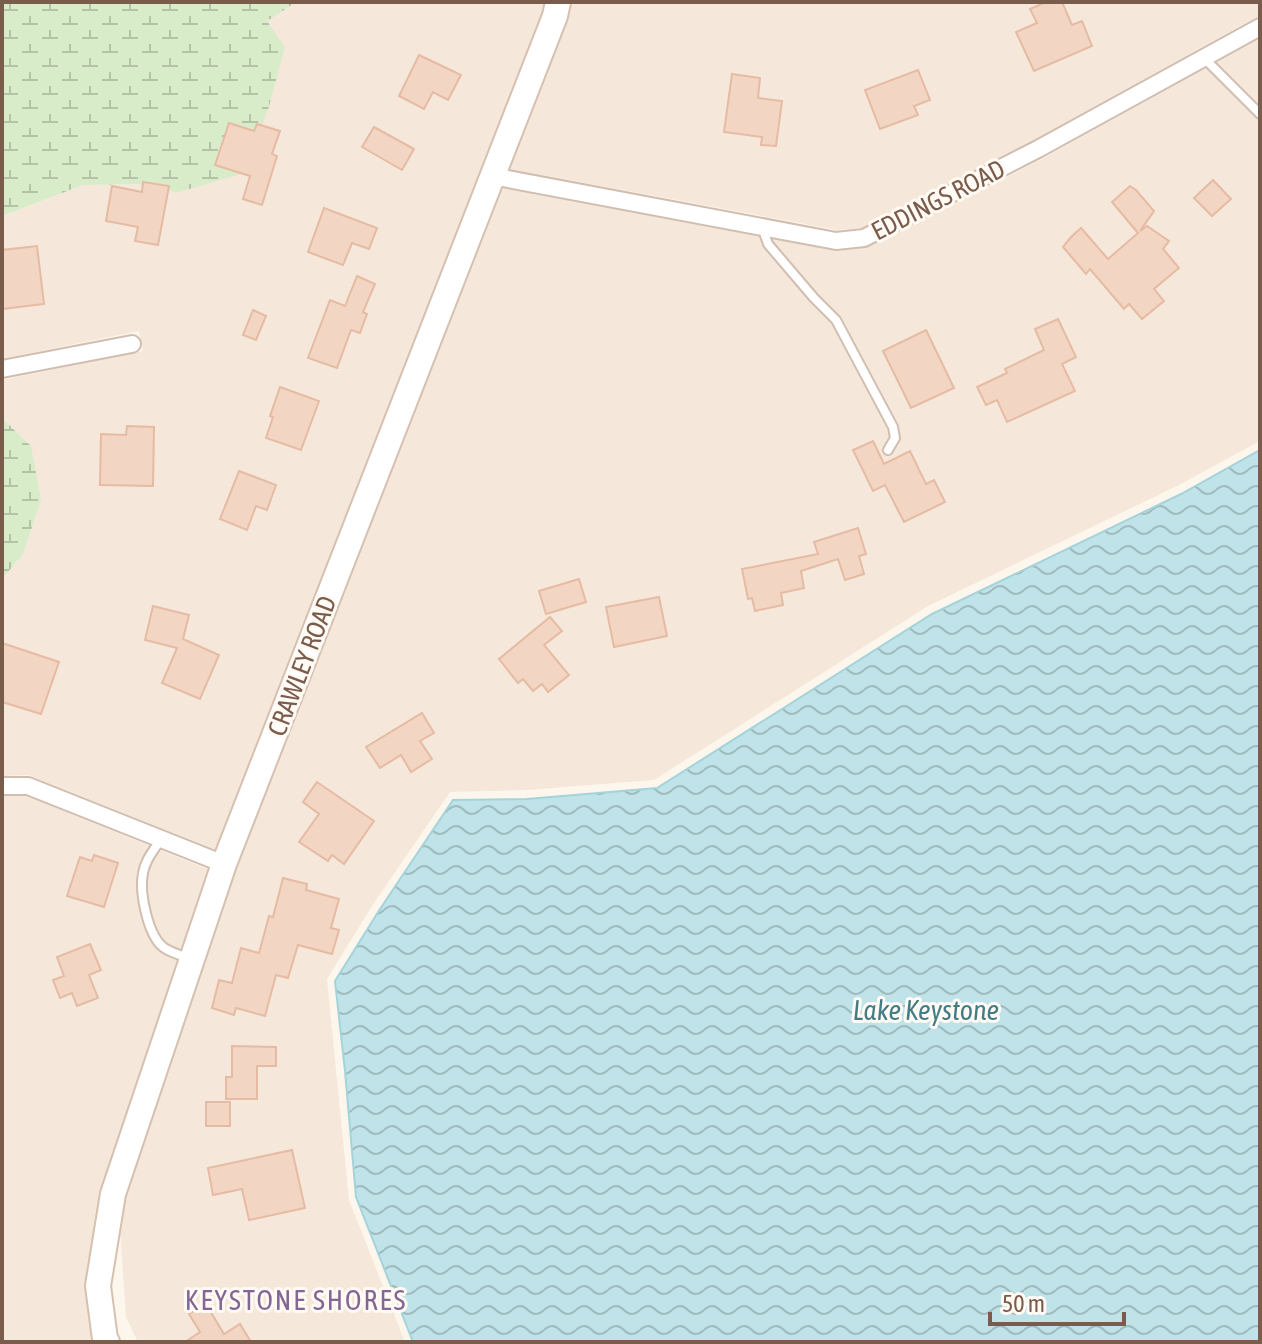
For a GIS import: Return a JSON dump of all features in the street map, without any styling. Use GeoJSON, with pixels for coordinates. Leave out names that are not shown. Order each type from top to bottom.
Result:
{"type":"FeatureCollection","features":[{"type":"Feature","properties":{"kind":"street","name":"CRAWLEY ROAD"},"geometry":{"type":"LineString","coordinates":[[107,1342],[98,1286],[113,1194],[192,959],[224,864],[558,2]]}},
{"type":"Feature","properties":{"kind":"street","name":"EDDINGS ROAD"},"geometry":{"type":"LineString","coordinates":[[492,176],[836,241],[864,238],[1038,149],[1260,27]]}},
{"type":"Feature","properties":{"kind":"street"},"geometry":{"type":"LineString","coordinates":[[2,369],[132,344]]}},
{"type":"Feature","properties":{"kind":"street"},"geometry":{"type":"LineString","coordinates":[[2,786],[28,786],[224,864]]}},
{"type":"Feature","properties":{"kind":"lane"},"geometry":{"type":"LineString","coordinates":[[1204,58],[1260,114]]}},
{"type":"Feature","properties":{"kind":"lane"},"geometry":{"type":"LineString","coordinates":[[761,227],[768,244],[843,331],[893,427],[895,438],[888,450]]}},
{"type":"Feature","properties":{"kind":"lane"},"geometry":{"type":"LineString","coordinates":[[161,839],[143,872],[144,905],[156,939],[165,949],[192,959]]}},
{"type":"Feature","properties":{"kind":"shaded area"},"geometry":{"type":"Polygon","coordinates":[[[296,2],[549,2],[219,851],[28,775],[2,776],[2,579],[23,554],[31,446],[2,418],[2,380],[143,351],[139,331],[2,359],[2,216],[83,185],[148,184],[176,193],[285,48],[266,21],[296,2]]]}},
{"type":"Feature","properties":{"kind":"shaded area"},"geometry":{"type":"Polygon","coordinates":[[[567,2],[1260,2],[1260,15],[1034,140],[862,228],[837,230],[505,168],[567,2]]]}},
{"type":"Feature","properties":{"kind":"shaded area"},"geometry":{"type":"Polygon","coordinates":[[[1260,38],[1260,441],[1177,486],[928,606],[654,780],[527,790],[450,792],[374,903],[327,979],[349,1200],[405,1342],[138,1342],[126,1317],[119,1214],[233,868],[498,187],[837,251],[868,247],[1042,159],[1260,38]]]}},
{"type":"Feature","properties":{"kind":"shaded area"},"geometry":{"type":"Polygon","coordinates":[[[2,796],[27,796],[212,871],[120,1142],[96,1342],[2,1342],[2,796]]]}},
{"type":"Feature","properties":{"kind":"green space"},"geometry":{"type":"Polygon","coordinates":[[[2,2],[296,2],[267,21],[285,47],[268,110],[241,174],[176,193],[148,184],[83,185],[2,216],[2,2]]]}},
{"type":"Feature","properties":{"kind":"green space"},"geometry":{"type":"Polygon","coordinates":[[[2,418],[31,446],[41,500],[23,554],[2,579],[2,418]]]}},
{"type":"Feature","properties":{"kind":"water","name":"Lake Keystone"},"geometry":{"type":"Polygon","coordinates":[[[1260,450],[1260,1342],[413,1342],[356,1197],[335,981],[453,800],[527,799],[657,788],[932,614],[1181,494],[1260,450]]]}},
{"type":"Feature","properties":{"kind":"building"},"geometry":{"type":"Polygon","coordinates":[[[1046,2],[1062,2],[1072,25],[1082,21],[1092,46],[1034,71],[1016,32],[1037,23],[1030,9],[1046,2]]]}},
{"type":"Feature","properties":{"kind":"building"},"geometry":{"type":"Polygon","coordinates":[[[419,55],[461,75],[448,100],[433,92],[424,109],[399,96],[419,55]]]}},
{"type":"Feature","properties":{"kind":"building"},"geometry":{"type":"Polygon","coordinates":[[[918,70],[930,100],[914,106],[918,115],[880,129],[865,90],[918,70]]]}},
{"type":"Feature","properties":{"kind":"building"},"geometry":{"type":"Polygon","coordinates":[[[732,74],[760,78],[758,98],[782,101],[776,146],[761,145],[762,137],[724,132],[732,74]]]}},
{"type":"Feature","properties":{"kind":"building"},"geometry":{"type":"Polygon","coordinates":[[[229,123],[254,131],[257,124],[280,131],[272,154],[277,156],[262,205],[243,199],[250,176],[215,165],[229,123]]]}},
{"type":"Feature","properties":{"kind":"building"},"geometry":{"type":"Polygon","coordinates":[[[374,127],[414,149],[402,170],[362,147],[374,127]]]}},
{"type":"Feature","properties":{"kind":"building"},"geometry":{"type":"Polygon","coordinates":[[[1213,180],[1231,199],[1212,216],[1194,198],[1213,180]]]}},
{"type":"Feature","properties":{"kind":"building"},"geometry":{"type":"Polygon","coordinates":[[[143,182],[169,186],[158,245],[135,241],[138,227],[106,221],[112,186],[142,192],[143,182]]]}},
{"type":"Feature","properties":{"kind":"building"},"geometry":{"type":"Polygon","coordinates":[[[1130,186],[1154,211],[1140,231],[1147,226],[1169,241],[1163,249],[1179,268],[1154,289],[1164,301],[1142,319],[1129,304],[1124,309],[1090,269],[1086,274],[1063,247],[1081,228],[1108,259],[1138,233],[1112,202],[1130,186]]]}},
{"type":"Feature","properties":{"kind":"building"},"geometry":{"type":"Polygon","coordinates":[[[324,208],[377,228],[369,249],[352,243],[343,265],[308,252],[324,208]]]}},
{"type":"Feature","properties":{"kind":"building"},"geometry":{"type":"Polygon","coordinates":[[[37,246],[44,304],[2,309],[2,250],[37,246]]]}},
{"type":"Feature","properties":{"kind":"building"},"geometry":{"type":"Polygon","coordinates":[[[357,276],[375,284],[363,312],[367,314],[360,333],[351,330],[337,368],[308,358],[330,300],[345,306],[357,276]]]}},
{"type":"Feature","properties":{"kind":"building"},"geometry":{"type":"Polygon","coordinates":[[[253,310],[266,316],[256,340],[243,335],[253,310]]]}},
{"type":"Feature","properties":{"kind":"building"},"geometry":{"type":"Polygon","coordinates":[[[1058,319],[1076,357],[1062,364],[1075,391],[1007,422],[997,400],[986,405],[977,387],[1044,350],[1035,329],[1058,319]]]}},
{"type":"Feature","properties":{"kind":"building"},"geometry":{"type":"Polygon","coordinates":[[[926,330],[954,388],[911,408],[883,351],[926,330]]]}},
{"type":"Feature","properties":{"kind":"building"},"geometry":{"type":"Polygon","coordinates":[[[280,387],[319,401],[301,450],[266,438],[280,387]]]}},
{"type":"Feature","properties":{"kind":"building"},"geometry":{"type":"Polygon","coordinates":[[[127,426],[154,427],[153,486],[100,485],[101,434],[126,435],[127,426]]]}},
{"type":"Feature","properties":{"kind":"building"},"geometry":{"type":"Polygon","coordinates":[[[873,441],[884,464],[910,451],[926,484],[934,480],[945,502],[904,522],[885,485],[873,491],[853,450],[873,441]]]}},
{"type":"Feature","properties":{"kind":"building"},"geometry":{"type":"Polygon","coordinates":[[[239,471],[276,485],[267,510],[256,506],[247,530],[220,519],[239,471]]]}},
{"type":"Feature","properties":{"kind":"building"},"geometry":{"type":"Polygon","coordinates":[[[858,528],[866,554],[859,556],[864,574],[845,580],[838,559],[801,571],[804,588],[781,593],[783,605],[755,611],[752,598],[748,599],[742,569],[818,554],[814,542],[858,528]]]}},
{"type":"Feature","properties":{"kind":"building"},"geometry":{"type":"Polygon","coordinates":[[[579,579],[586,602],[546,614],[539,591],[579,579]]]}},
{"type":"Feature","properties":{"kind":"building"},"geometry":{"type":"Polygon","coordinates":[[[659,597],[667,636],[614,647],[606,607],[659,597]]]}},
{"type":"Feature","properties":{"kind":"building"},"geometry":{"type":"Polygon","coordinates":[[[153,606],[189,615],[183,639],[219,655],[200,699],[162,683],[177,648],[145,640],[153,606]]]}},
{"type":"Feature","properties":{"kind":"building"},"geometry":{"type":"Polygon","coordinates":[[[550,617],[562,631],[544,645],[569,675],[548,692],[542,684],[533,691],[523,679],[518,683],[499,659],[550,617]]]}},
{"type":"Feature","properties":{"kind":"building"},"geometry":{"type":"Polygon","coordinates":[[[2,643],[59,662],[41,714],[2,702],[2,643]]]}},
{"type":"Feature","properties":{"kind":"building"},"geometry":{"type":"Polygon","coordinates":[[[422,713],[434,733],[420,741],[432,759],[411,772],[401,755],[380,768],[366,747],[422,713]]]}},
{"type":"Feature","properties":{"kind":"building"},"geometry":{"type":"Polygon","coordinates":[[[317,782],[374,821],[344,864],[332,855],[328,861],[299,842],[319,814],[303,802],[317,782]]]}},
{"type":"Feature","properties":{"kind":"building"},"geometry":{"type":"Polygon","coordinates":[[[94,855],[118,863],[104,907],[67,896],[80,857],[92,861],[94,855]]]}},
{"type":"Feature","properties":{"kind":"building"},"geometry":{"type":"Polygon","coordinates":[[[283,878],[307,884],[306,890],[339,899],[331,928],[339,930],[332,954],[298,945],[288,978],[276,975],[265,1016],[236,1008],[234,1015],[212,1008],[219,980],[232,983],[241,948],[259,953],[283,878]]]}},
{"type":"Feature","properties":{"kind":"building"},"geometry":{"type":"Polygon","coordinates":[[[90,944],[101,970],[89,975],[98,998],[77,1006],[72,993],[60,998],[53,980],[64,976],[57,957],[90,944]]]}},
{"type":"Feature","properties":{"kind":"building"},"geometry":{"type":"Polygon","coordinates":[[[232,1046],[276,1047],[276,1066],[257,1066],[257,1099],[226,1099],[226,1077],[232,1077],[232,1046]]]}},
{"type":"Feature","properties":{"kind":"building"},"geometry":{"type":"Polygon","coordinates":[[[206,1102],[230,1102],[230,1126],[206,1126],[206,1102]]]}},
{"type":"Feature","properties":{"kind":"building"},"geometry":{"type":"Polygon","coordinates":[[[292,1150],[305,1208],[249,1220],[242,1189],[213,1195],[208,1168],[292,1150]]]}},
{"type":"Feature","properties":{"kind":"building"},"geometry":{"type":"Polygon","coordinates":[[[206,1304],[224,1334],[240,1324],[251,1342],[185,1342],[200,1332],[189,1314],[206,1304]]]}},
{"type":"Feature","properties":{"kind":"district","name":"KEYSTONE SHORES"},"geometry":{"type":"Point","coordinates":[296,1300]}}]}
